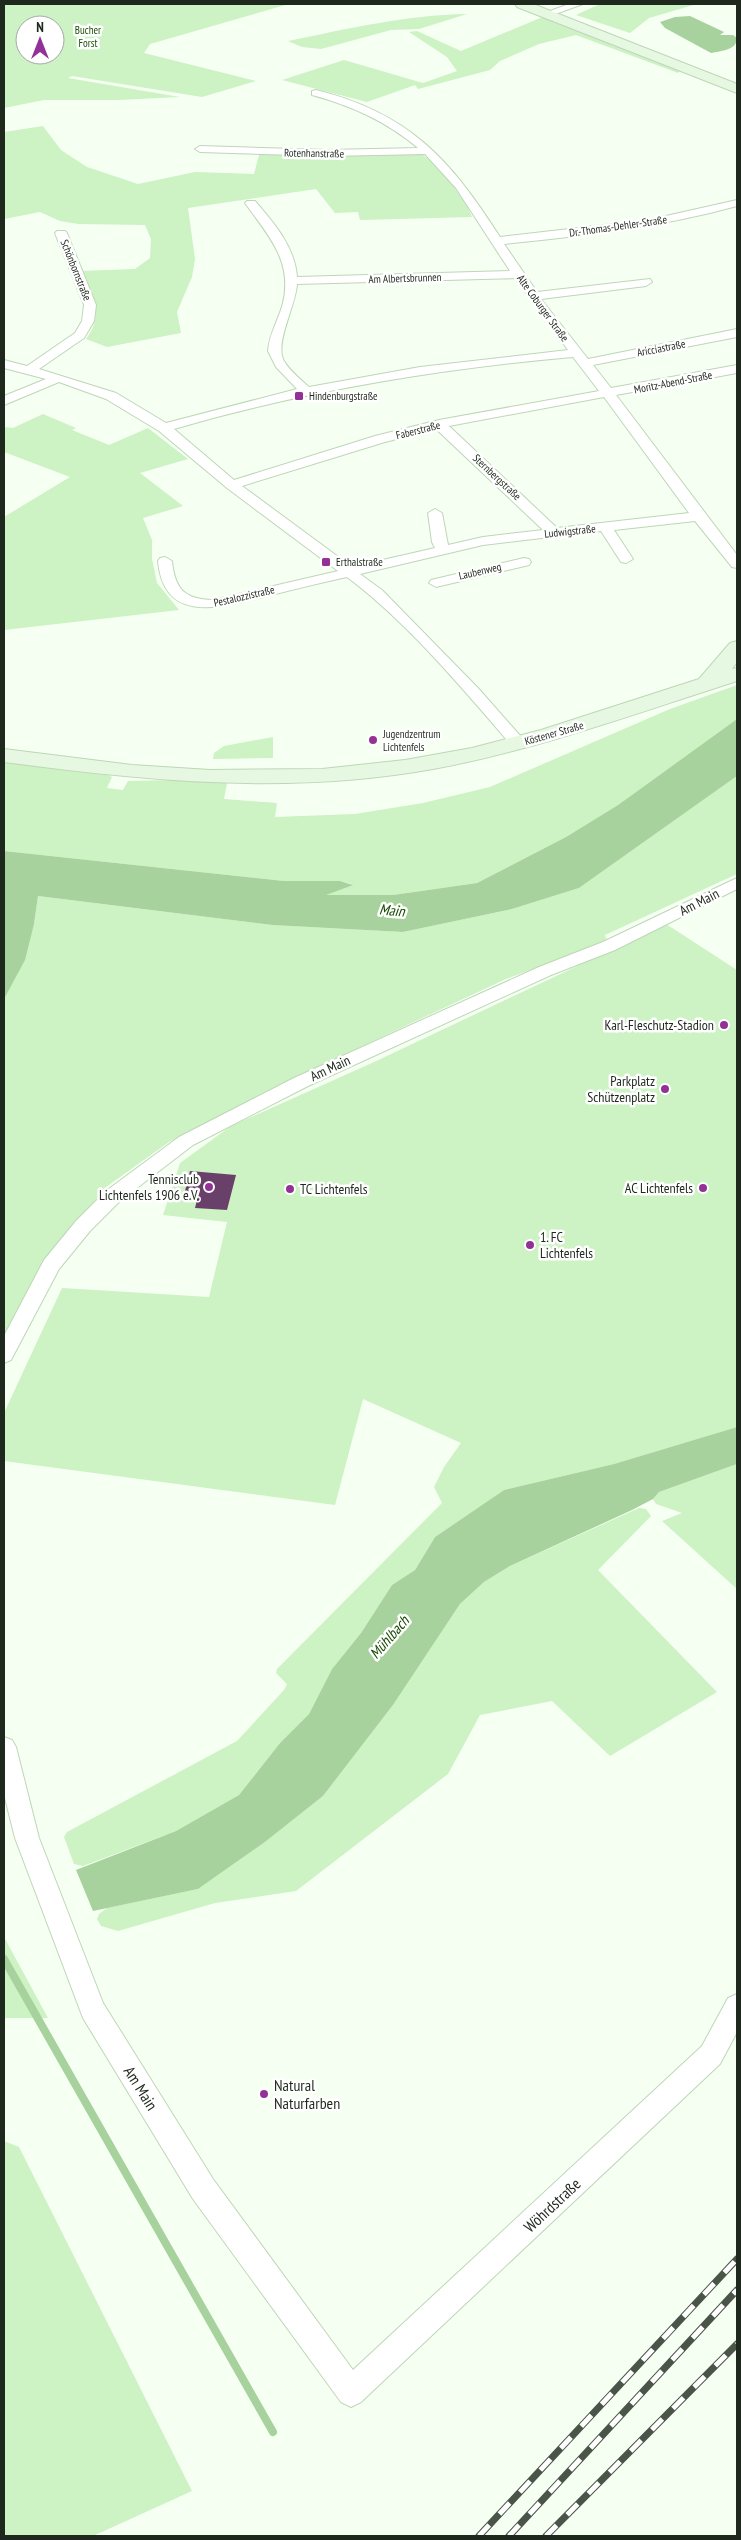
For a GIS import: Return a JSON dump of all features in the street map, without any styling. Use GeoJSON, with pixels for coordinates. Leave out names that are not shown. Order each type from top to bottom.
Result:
{"type":"FeatureCollection","features":[{"type":"Feature","properties":{"kind":"street"},"geometry":{"type":"LineString","coordinates":[[522,4],[737,89]]}},
{"type":"Feature","properties":{"kind":"street"},"geometry":{"type":"LineString","coordinates":[[547,14],[578,4]]}},
{"type":"Feature","properties":{"kind":"street","name":"Alte Coburger Straße"},"geometry":{"type":"LineString","coordinates":[[316,93],[346,101],[371,111],[410,135],[447,170],[534,296],[609,394],[698,516],[737,564]]}},
{"type":"Feature","properties":{"kind":"street","name":"Rotenhanstraße"},"geometry":{"type":"LineString","coordinates":[[200,149],[328,153],[428,152]]}},
{"type":"Feature","properties":{"kind":"street"},"geometry":{"type":"LineString","coordinates":[[251,203],[283,242],[290,260],[293,281],[287,312],[274,350],[278,361],[305,390]]}},
{"type":"Feature","properties":{"kind":"street","name":"Dr.-Thomas-Dehler-Straße"},"geometry":{"type":"LineString","coordinates":[[497,241],[636,225],[694,214],[737,203]]}},
{"type":"Feature","properties":{"kind":"street","name":"Schönbornstraße"},"geometry":{"type":"LineString","coordinates":[[30,370],[80,334],[88,321],[90,306],[61,233]]}},
{"type":"Feature","properties":{"kind":"street","name":"Am Albertsbrunnen"},"geometry":{"type":"LineString","coordinates":[[293,281],[518,274]]}},
{"type":"Feature","properties":{"kind":"street"},"geometry":{"type":"LineString","coordinates":[[534,296],[646,282]]}},
{"type":"Feature","properties":{"kind":"street","name":"Aricciastraße"},"geometry":{"type":"LineString","coordinates":[[581,358],[737,333]]}},
{"type":"Feature","properties":{"kind":"street"},"geometry":{"type":"LineString","coordinates":[[164,428],[218,411],[305,390],[444,367],[581,358]]}},
{"type":"Feature","properties":{"kind":"street"},"geometry":{"type":"LineString","coordinates":[[4,364],[58,378],[111,396],[134,408],[164,428],[232,484],[378,593],[425,640],[518,743]]}},
{"type":"Feature","properties":{"kind":"street","name":"Moritz-Abend-Straße"},"geometry":{"type":"LineString","coordinates":[[609,394],[737,369]]}},
{"type":"Feature","properties":{"kind":"street"},"geometry":{"type":"LineString","coordinates":[[4,401],[58,378]]}},
{"type":"Feature","properties":{"kind":"street","name":"Faberstraße"},"geometry":{"type":"LineString","coordinates":[[232,484],[380,439],[439,424],[609,394]]}},
{"type":"Feature","properties":{"kind":"street","name":"Sternbergstraße"},"geometry":{"type":"LineString","coordinates":[[439,424],[534,511],[553,532]]}},
{"type":"Feature","properties":{"kind":"street"},"geometry":{"type":"LineString","coordinates":[[435,513],[439,542],[443,549]]}},
{"type":"Feature","properties":{"kind":"street","name":"Ludwigstraße"},"geometry":{"type":"LineString","coordinates":[[348,571],[443,549],[503,539],[698,516]]}},
{"type":"Feature","properties":{"kind":"street"},"geometry":{"type":"LineString","coordinates":[[605,527],[626,558]]}},
{"type":"Feature","properties":{"kind":"street","name":"Laubenweg"},"geometry":{"type":"LineString","coordinates":[[410,556],[438,585],[527,565],[503,539]]}},
{"type":"Feature","properties":{"kind":"street","name":"Pestalozzistraße"},"geometry":{"type":"LineString","coordinates":[[165,561],[165,574],[171,588],[181,598],[198,604],[213,604],[348,571]]}},
{"type":"Feature","properties":{"kind":"street"},"geometry":{"type":"LineString","coordinates":[[706,684],[737,647]]}},
{"type":"Feature","properties":{"kind":"street","name":"Köstener Straße"},"geometry":{"type":"LineString","coordinates":[[4,756],[159,774],[209,777],[296,776],[398,767],[518,743],[737,674]]}},
{"type":"Feature","properties":{"kind":"street","name":"Am Main"},"geometry":{"type":"LineString","coordinates":[[4,1355],[51,1266],[82,1226],[113,1196],[186,1141],[293,1086],[402,1034],[545,971],[610,946],[737,883]]}},
{"type":"Feature","properties":{"kind":"street","name":"Am Main"},"geometry":{"type":"LineString","coordinates":[[4,1747],[28,1838],[92,2009],[203,2188],[351,2392]]}},
{"type":"Feature","properties":{"kind":"street","name":"Wöhrdstraße"},"geometry":{"type":"LineString","coordinates":[[351,2392],[711,2056],[737,2006]]}},
{"type":"Feature","properties":{"kind":"green space","name":"Bucher Forst"},"geometry":{"type":"Polygon","coordinates":[[[4,4],[289,4],[150,44],[144,53],[256,81],[202,97],[72,76],[68,78],[180,97],[118,100],[44,100],[4,108],[4,4]]]}},
{"type":"Feature","properties":{"kind":"green space"},"geometry":{"type":"Polygon","coordinates":[[[600,4],[697,4],[649,18],[630,33],[576,15],[600,4]]]}},
{"type":"Feature","properties":{"kind":"green space"},"geometry":{"type":"Polygon","coordinates":[[[467,14],[419,29],[391,30],[321,49],[302,47],[288,41],[399,20],[467,14]]]}},
{"type":"Feature","properties":{"kind":"green space"},"geometry":{"type":"Polygon","coordinates":[[[545,16],[680,70],[678,73],[576,35],[539,44],[500,61],[490,70],[418,89],[415,85],[367,102],[282,80],[344,60],[423,83],[457,71],[447,57],[409,32],[417,31],[461,51],[545,16]]]}},
{"type":"Feature","properties":{"kind":"green space"},"geometry":{"type":"Polygon","coordinates":[[[43,126],[61,150],[87,167],[138,184],[195,172],[254,174],[259,155],[421,154],[434,164],[450,182],[464,201],[472,217],[360,220],[358,212],[335,213],[316,189],[188,208],[195,259],[192,277],[177,312],[181,333],[107,347],[86,339],[92,330],[96,313],[89,288],[80,271],[135,269],[150,258],[151,239],[145,225],[78,224],[60,221],[40,212],[4,219],[4,132],[43,126]]]}},
{"type":"Feature","properties":{"kind":"green space"},"geometry":{"type":"Polygon","coordinates":[[[43,414],[76,428],[72,430],[109,445],[148,428],[188,459],[140,473],[183,506],[143,518],[152,540],[152,559],[157,583],[179,610],[4,630],[4,517],[70,477],[4,452],[4,427],[13,428],[43,414]]]}},
{"type":"Feature","properties":{"kind":"green space"},"geometry":{"type":"Polygon","coordinates":[[[737,685],[737,719],[618,805],[566,837],[477,883],[393,895],[324,895],[352,884],[340,881],[284,881],[4,851],[4,761],[105,773],[112,777],[107,788],[123,790],[128,781],[171,780],[227,783],[224,799],[277,803],[275,817],[355,814],[423,803],[490,787],[670,709],[737,685]]]}},
{"type":"Feature","properties":{"kind":"green space"},"geometry":{"type":"Polygon","coordinates":[[[273,737],[273,758],[213,759],[214,753],[224,746],[273,737]]]}},
{"type":"Feature","properties":{"kind":"green space"},"geometry":{"type":"Polygon","coordinates":[[[737,776],[737,874],[605,935],[607,941],[506,979],[328,1062],[169,1142],[106,1187],[60,1243],[28,1293],[4,1340],[4,999],[34,924],[38,896],[272,925],[403,932],[512,909],[579,888],[737,776]]]}},
{"type":"Feature","properties":{"kind":"green space","name":"1. FC Lichtenfels"},"geometry":{"type":"Polygon","coordinates":[[[666,924],[737,970],[737,1427],[614,1464],[504,1490],[435,1537],[415,1570],[392,1585],[361,1633],[332,1669],[309,1714],[280,1743],[239,1795],[176,1831],[83,1866],[74,1864],[64,1837],[67,1832],[237,1741],[284,1690],[287,1684],[276,1673],[277,1669],[442,1503],[434,1487],[444,1467],[461,1443],[363,1399],[335,1505],[4,1461],[4,1413],[62,1288],[209,1297],[227,1222],[163,1215],[180,1163],[231,1126],[372,1063],[666,924]]]}},
{"type":"Feature","properties":{"kind":"green space"},"geometry":{"type":"Polygon","coordinates":[[[737,1464],[737,1589],[662,1521],[682,1513],[656,1504],[653,1499],[659,1492],[737,1464]]]}},
{"type":"Feature","properties":{"kind":"green space"},"geometry":{"type":"Polygon","coordinates":[[[639,1508],[646,1509],[651,1516],[598,1570],[717,1692],[610,1756],[552,1701],[480,1715],[448,1774],[296,1891],[215,1903],[118,1931],[101,1926],[97,1919],[99,1914],[107,1908],[198,1889],[265,1842],[323,1796],[393,1705],[460,1604],[484,1582],[510,1566],[639,1508]]]}},
{"type":"Feature","properties":{"kind":"green space"},"geometry":{"type":"Polygon","coordinates":[[[4,1937],[48,2018],[4,2018],[4,1937]]]}},
{"type":"Feature","properties":{"kind":"green space"},"geometry":{"type":"Polygon","coordinates":[[[4,2141],[19,2147],[192,2491],[93,2536],[4,2536],[4,2141]]]}},
{"type":"Feature","properties":{"kind":"water"},"geometry":{"type":"Polygon","coordinates":[[[690,16],[724,32],[720,35],[733,35],[737,38],[736,42],[728,49],[711,53],[665,28],[660,22],[675,17],[690,16]]]}},
{"type":"Feature","properties":{"kind":"water","name":"Main"},"geometry":{"type":"Polygon","coordinates":[[[737,719],[737,776],[579,888],[512,909],[403,932],[272,925],[38,896],[34,924],[25,960],[4,999],[4,851],[284,881],[340,881],[353,885],[326,895],[393,895],[477,883],[566,837],[618,805],[737,719]]]}},
{"type":"Feature","properties":{"kind":"water","name":"Mühlbach"},"geometry":{"type":"Polygon","coordinates":[[[737,1427],[737,1464],[659,1492],[653,1499],[632,1510],[510,1566],[484,1582],[460,1604],[393,1705],[323,1796],[265,1842],[198,1889],[93,1911],[76,1870],[176,1831],[239,1795],[280,1743],[309,1714],[332,1669],[361,1633],[392,1585],[415,1570],[435,1537],[504,1490],[614,1464],[737,1427]]]}},
{"type":"Feature","properties":{"kind":"building","name":"Tennisclub Lichtenfels 1906 e.V."},"geometry":{"type":"Polygon","coordinates":[[[190,1171],[236,1175],[227,1210],[195,1208],[197,1200],[183,1199],[190,1171]]]}},
{"type":"Feature","properties":{"kind":"waterway"},"geometry":{"type":"LineString","coordinates":[[4,1959],[273,2432]]}},
{"type":"Feature","properties":{"kind":"railway"},"geometry":{"type":"LineString","coordinates":[[479,2536],[737,2259]]}},
{"type":"Feature","properties":{"kind":"railway"},"geometry":{"type":"LineString","coordinates":[[509,2536],[737,2290]]}},
{"type":"Feature","properties":{"kind":"railway"},"geometry":{"type":"LineString","coordinates":[[546,2536],[737,2344]]}},
{"type":"Feature","properties":{"kind":"place","name":"Hindenburgstraße"},"geometry":{"type":"Point","coordinates":[299,396]}},
{"type":"Feature","properties":{"kind":"place","name":"Erthalstraße"},"geometry":{"type":"Point","coordinates":[326,562]}},
{"type":"Feature","properties":{"kind":"place","name":"Jugendzentrum Lichtenfels"},"geometry":{"type":"Point","coordinates":[373,740]}},
{"type":"Feature","properties":{"kind":"place","name":"Karl-Fleschutz-Stadion"},"geometry":{"type":"Point","coordinates":[724,1025]}},
{"type":"Feature","properties":{"kind":"place","name":"Parkplatz Schützenplatz"},"geometry":{"type":"Point","coordinates":[665,1089]}},
{"type":"Feature","properties":{"kind":"place","name":"Tennisclub Lichtenfels 1906 e.V."},"geometry":{"type":"Point","coordinates":[209,1187]}},
{"type":"Feature","properties":{"kind":"place","name":"AC Lichtenfels"},"geometry":{"type":"Point","coordinates":[703,1188]}},
{"type":"Feature","properties":{"kind":"place","name":"TC Lichtenfels"},"geometry":{"type":"Point","coordinates":[290,1189]}},
{"type":"Feature","properties":{"kind":"place","name":"1. FC Lichtenfels"},"geometry":{"type":"Point","coordinates":[530,1245]}},
{"type":"Feature","properties":{"kind":"place","name":"Natural Naturfarben"},"geometry":{"type":"Point","coordinates":[264,2094]}}]}
